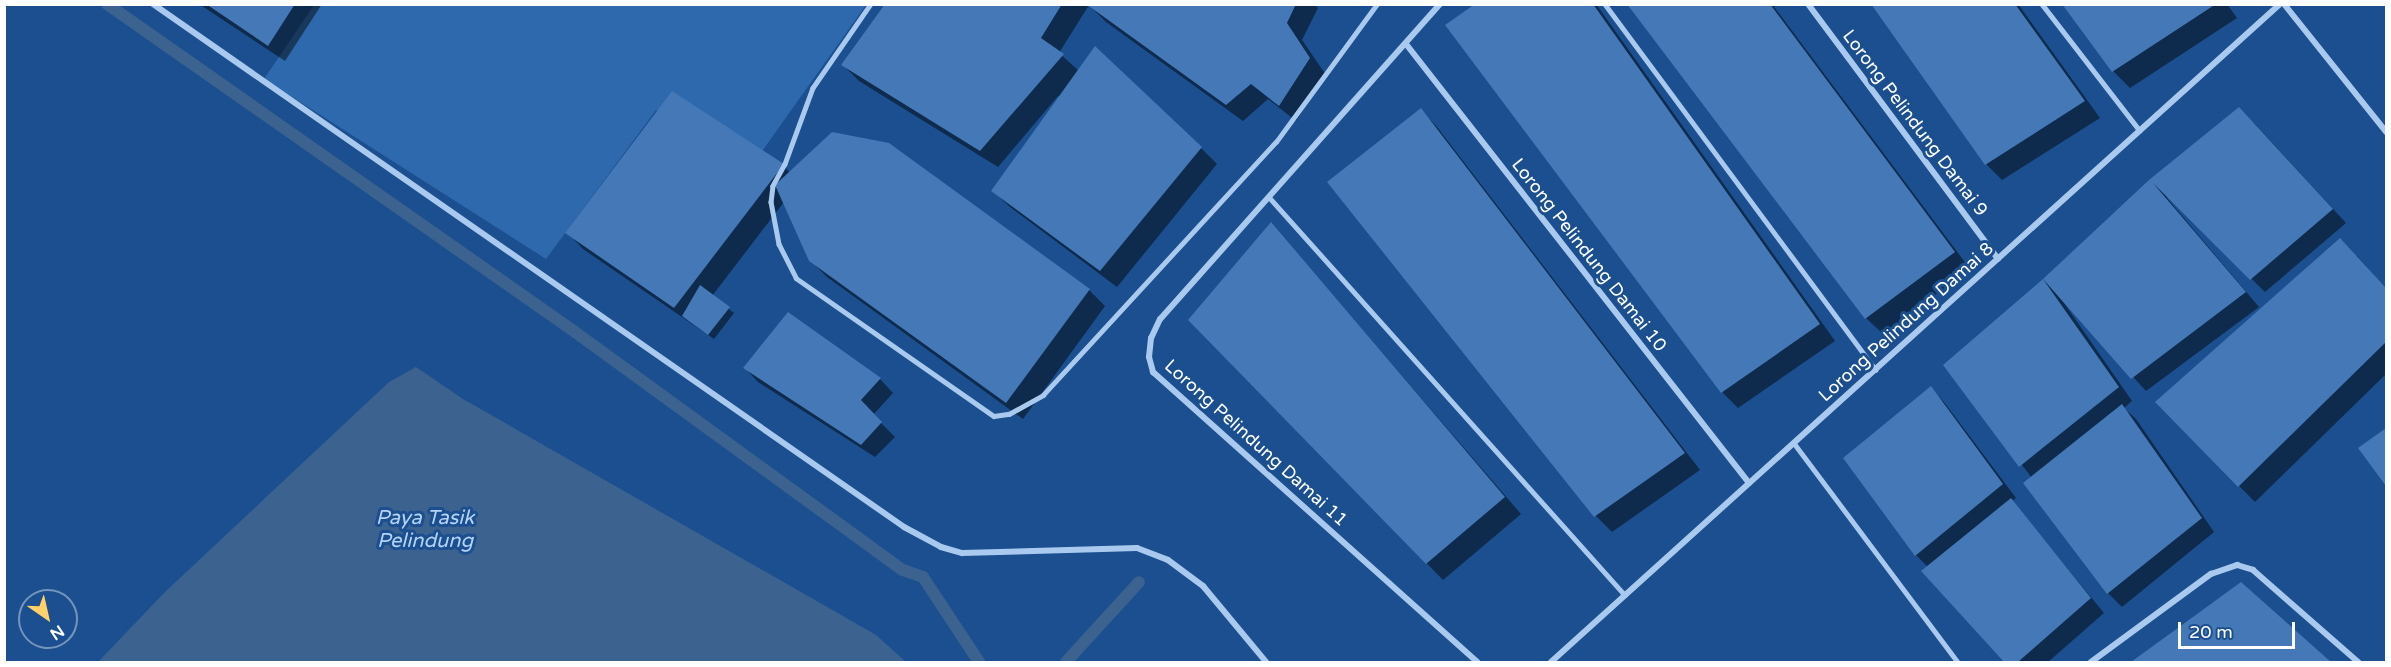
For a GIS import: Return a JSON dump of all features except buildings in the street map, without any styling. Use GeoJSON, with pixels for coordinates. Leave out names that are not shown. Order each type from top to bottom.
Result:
{"type":"FeatureCollection","features":[{"type":"Feature","properties":{"kind":"street"},"geometry":{"type":"LineString","coordinates":[[153,4],[904,527],[941,547],[963,553],[1137,548],[1168,560],[1203,586],[1266,663]]}},
{"type":"Feature","properties":{"kind":"street","name":"Lorong Pelindung Damai 11"},"geometry":{"type":"LineString","coordinates":[[1440,4],[1160,319],[1151,338],[1149,357],[1153,372],[1477,663]]}},
{"type":"Feature","properties":{"kind":"street","name":"Lorong Pelindung Damai 9"},"geometry":{"type":"LineString","coordinates":[[1808,4],[1998,259]]}},
{"type":"Feature","properties":{"kind":"street"},"geometry":{"type":"LineString","coordinates":[[2282,4],[2386,132]]}},
{"type":"Feature","properties":{"kind":"street","name":"Lorong Pelindung Damai 8"},"geometry":{"type":"LineString","coordinates":[[1551,663],[2282,4]]}},
{"type":"Feature","properties":{"kind":"street","name":"Lorong Pelindung Damai 10"},"geometry":{"type":"LineString","coordinates":[[1406,44],[1749,483]]}},
{"type":"Feature","properties":{"kind":"street"},"geometry":{"type":"LineString","coordinates":[[2091,663],[2211,574],[2237,565],[2253,570],[2358,663]]}},
{"type":"Feature","properties":{"kind":"lane"},"geometry":{"type":"LineString","coordinates":[[871,4],[813,88],[785,164],[773,186],[771,202],[779,244],[796,278],[994,416],[1009,414],[1043,395],[1276,142],[1377,4]]}},
{"type":"Feature","properties":{"kind":"lane"},"geometry":{"type":"LineString","coordinates":[[1605,4],[1876,370]]}},
{"type":"Feature","properties":{"kind":"lane"},"geometry":{"type":"LineString","coordinates":[[2042,4],[2140,131]]}},
{"type":"Feature","properties":{"kind":"lane"},"geometry":{"type":"LineString","coordinates":[[2380,123],[2386,119]]}},
{"type":"Feature","properties":{"kind":"lane"},"geometry":{"type":"LineString","coordinates":[[1269,197],[1625,595]]}},
{"type":"Feature","properties":{"kind":"lane"},"geometry":{"type":"LineString","coordinates":[[1794,443],[1958,663]]}},
{"type":"Feature","properties":{"kind":"shaded area"},"geometry":{"type":"Polygon","coordinates":[[[314,5],[866,5],[750,168],[656,110],[546,259],[264,79],[314,5]]]}},
{"type":"Feature","properties":{"kind":"water","name":"Paya Tasik Pelindung"},"geometry":{"type":"Polygon","coordinates":[[[416,367],[463,399],[876,635],[906,662],[98,662],[164,593],[389,382],[416,367]]]}},
{"type":"Feature","properties":{"kind":"waterway"},"geometry":{"type":"LineString","coordinates":[[107,4],[575,332],[903,570],[923,577],[979,662]]}},
{"type":"Feature","properties":{"kind":"waterway"},"geometry":{"type":"LineString","coordinates":[[1066,662],[1139,582]]}}]}
